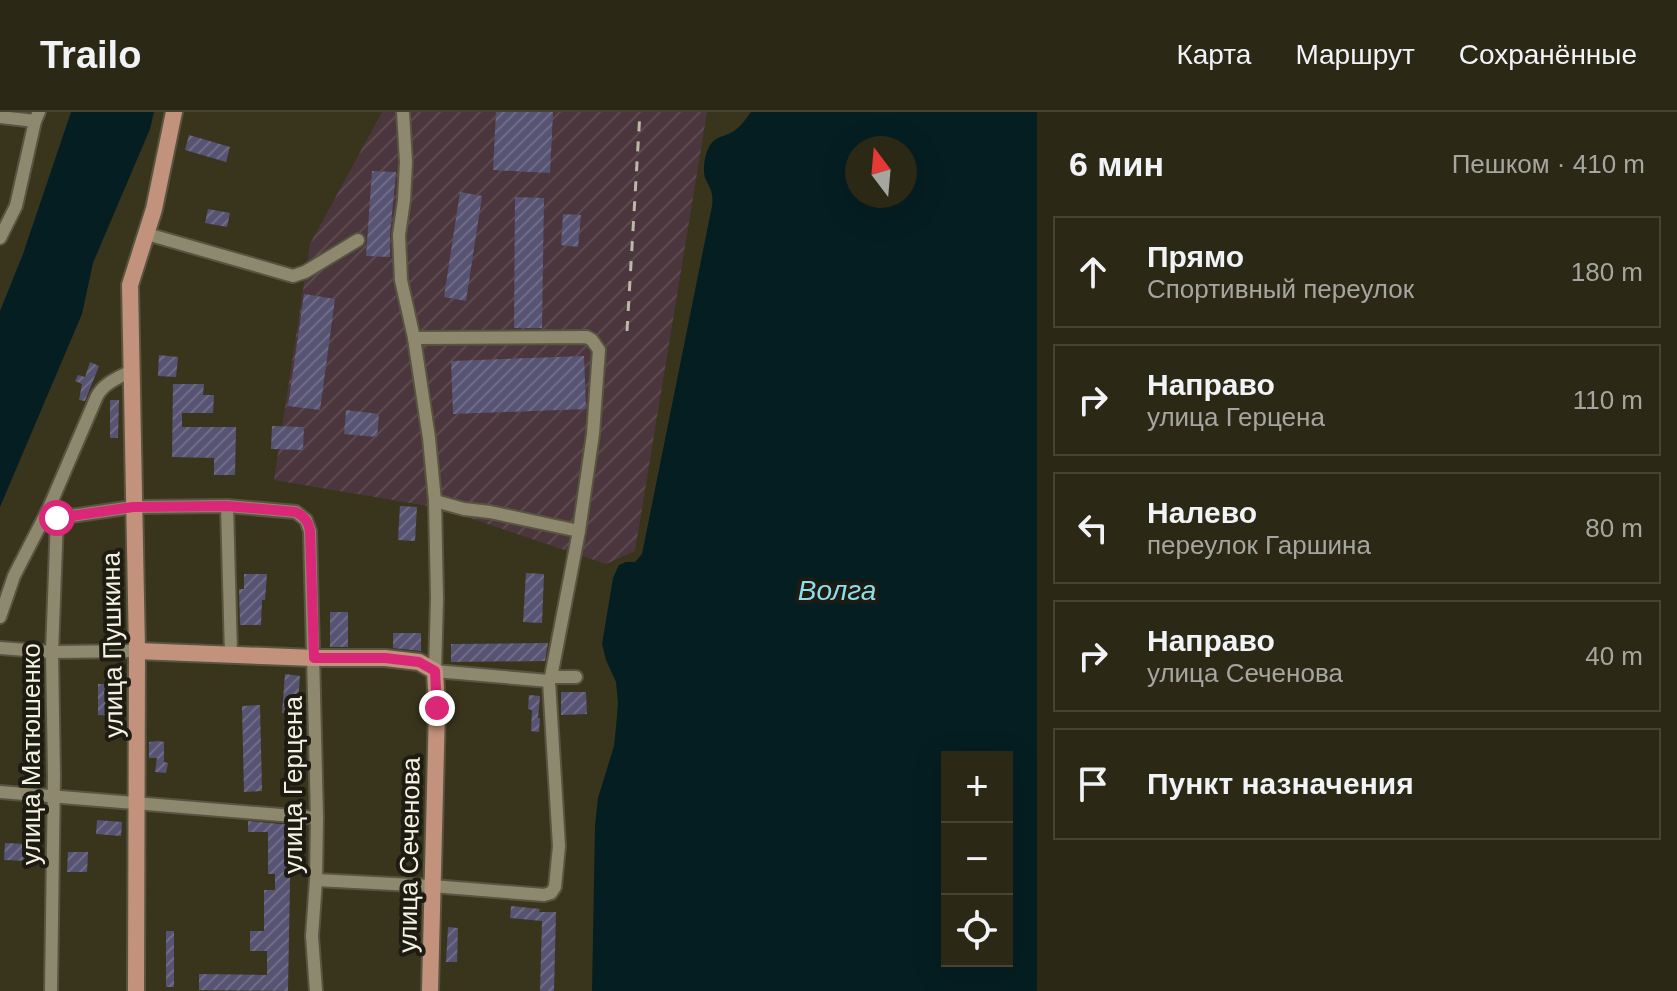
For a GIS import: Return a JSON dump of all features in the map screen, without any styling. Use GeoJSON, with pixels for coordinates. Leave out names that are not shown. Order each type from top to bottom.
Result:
{"type":"FeatureCollection","features":[{"type":"Feature","properties":{"kind":"main road","name":"улица Пушкина"},"geometry":{"type":"LineString","coordinates":[[136,991],[137,651],[130,285],[154,209],[174,112]]}},
{"type":"Feature","properties":{"kind":"main road"},"geometry":{"type":"LineString","coordinates":[[137,651],[385,658],[419,662],[435,671]]}},
{"type":"Feature","properties":{"kind":"main road","name":"улица Сеченова"},"geometry":{"type":"LineString","coordinates":[[430,991],[437,708],[435,671]]}},
{"type":"Feature","properties":{"kind":"street"},"geometry":{"type":"LineString","coordinates":[[403,112],[406,162],[399,235],[401,280],[414,338],[435,501],[435,671],[550,679],[576,677]]}},
{"type":"Feature","properties":{"kind":"street"},"geometry":{"type":"LineString","coordinates":[[0,117],[37,117],[16,206],[0,238]]}},
{"type":"Feature","properties":{"kind":"street"},"geometry":{"type":"LineString","coordinates":[[147,234],[293,276],[358,240]]}},
{"type":"Feature","properties":{"kind":"street"},"geometry":{"type":"LineString","coordinates":[[316,880],[544,895],[551,893],[555,887],[559,846],[550,679],[579,531],[600,356],[596,344],[587,337],[414,338]]}},
{"type":"Feature","properties":{"kind":"street"},"geometry":{"type":"LineString","coordinates":[[0,617],[14,576],[52,514],[101,389],[131,371]]}},
{"type":"Feature","properties":{"kind":"street"},"geometry":{"type":"LineString","coordinates":[[435,501],[579,531]]}},
{"type":"Feature","properties":{"kind":"street"},"geometry":{"type":"LineString","coordinates":[[52,514],[133,507],[227,506],[231,654]]}},
{"type":"Feature","properties":{"kind":"street","name":"улица Герцена"},"geometry":{"type":"LineString","coordinates":[[227,506],[296,512],[306,520],[310,531],[317,818],[312,936],[316,991]]}},
{"type":"Feature","properties":{"kind":"street","name":"улица Матюшенко"},"geometry":{"type":"LineString","coordinates":[[51,991],[54,797],[52,514]]}},
{"type":"Feature","properties":{"kind":"street"},"geometry":{"type":"LineString","coordinates":[[0,648],[52,652],[137,651]]}},
{"type":"Feature","properties":{"kind":"street"},"geometry":{"type":"LineString","coordinates":[[0,792],[317,818]]}},
{"type":"Feature","properties":{"kind":"shaded area"},"geometry":{"type":"Polygon","coordinates":[[[382,112],[707,112],[635,551],[606,564],[440,508],[274,480],[310,244],[382,112]]]}},
{"type":"Feature","properties":{"kind":"water"},"geometry":{"type":"Polygon","coordinates":[[[71,112],[154,112],[150,129],[93,263],[82,314],[0,507],[0,311],[23,254],[71,112]]]}},
{"type":"Feature","properties":{"kind":"water","name":"Волга"},"geometry":{"type":"Polygon","coordinates":[[[751,112],[1037,112],[1037,991],[592,991],[595,825],[598,798],[614,746],[618,703],[616,682],[602,644],[613,578],[619,565],[635,562],[642,554],[712,206],[712,193],[704,174],[707,152],[718,138],[741,125],[751,112]]]}},
{"type":"Feature","properties":{"kind":"building"},"geometry":{"type":"Polygon","coordinates":[[[496,112],[553,112],[550,173],[493,170],[496,112]]]}},
{"type":"Feature","properties":{"kind":"building"},"geometry":{"type":"Polygon","coordinates":[[[189,135],[230,147],[226,162],[185,150],[189,135]]]}},
{"type":"Feature","properties":{"kind":"building"},"geometry":{"type":"Polygon","coordinates":[[[372,171],[396,172],[390,257],[366,256],[372,171]]]}},
{"type":"Feature","properties":{"kind":"building"},"geometry":{"type":"Polygon","coordinates":[[[460,192],[482,196],[466,301],[444,297],[460,192]]]}},
{"type":"Feature","properties":{"kind":"building"},"geometry":{"type":"Polygon","coordinates":[[[515,197],[544,198],[542,328],[514,328],[515,197]]]}},
{"type":"Feature","properties":{"kind":"building"},"geometry":{"type":"Polygon","coordinates":[[[208,209],[230,213],[227,227],[205,223],[208,209]]]}},
{"type":"Feature","properties":{"kind":"building"},"geometry":{"type":"Polygon","coordinates":[[[563,214],[581,215],[578,247],[561,245],[563,214]]]}},
{"type":"Feature","properties":{"kind":"building"},"geometry":{"type":"Polygon","coordinates":[[[304,294],[335,299],[320,410],[288,406],[304,294]]]}},
{"type":"Feature","properties":{"kind":"building"},"geometry":{"type":"Polygon","coordinates":[[[159,355],[178,357],[176,377],[158,376],[159,355]]]}},
{"type":"Feature","properties":{"kind":"building"},"geometry":{"type":"Polygon","coordinates":[[[584,356],[586,409],[453,414],[451,361],[584,356]]]}},
{"type":"Feature","properties":{"kind":"building"},"geometry":{"type":"Polygon","coordinates":[[[90,362],[99,366],[85,401],[79,400],[82,384],[75,381],[78,375],[85,377],[90,362]]]}},
{"type":"Feature","properties":{"kind":"building"},"geometry":{"type":"Polygon","coordinates":[[[173,384],[204,384],[203,395],[214,395],[213,413],[182,413],[182,427],[236,427],[235,475],[214,475],[214,458],[172,457],[173,384]]]}},
{"type":"Feature","properties":{"kind":"building"},"geometry":{"type":"Polygon","coordinates":[[[110,400],[119,400],[118,438],[110,438],[110,400]]]}},
{"type":"Feature","properties":{"kind":"building"},"geometry":{"type":"Polygon","coordinates":[[[346,410],[379,414],[377,437],[344,434],[346,410]]]}},
{"type":"Feature","properties":{"kind":"building"},"geometry":{"type":"Polygon","coordinates":[[[272,426],[304,427],[303,450],[271,449],[272,426]]]}},
{"type":"Feature","properties":{"kind":"building"},"geometry":{"type":"Polygon","coordinates":[[[400,506],[417,507],[415,541],[398,540],[400,506]]]}},
{"type":"Feature","properties":{"kind":"building"},"geometry":{"type":"Polygon","coordinates":[[[526,573],[544,574],[542,623],[523,622],[526,573]]]}},
{"type":"Feature","properties":{"kind":"building"},"geometry":{"type":"Polygon","coordinates":[[[244,574],[267,574],[261,625],[240,625],[239,589],[244,589],[244,574]]]}},
{"type":"Feature","properties":{"kind":"building"},"geometry":{"type":"Polygon","coordinates":[[[330,612],[348,612],[348,647],[330,647],[330,612]]]}},
{"type":"Feature","properties":{"kind":"building"},"geometry":{"type":"Polygon","coordinates":[[[393,633],[421,633],[421,651],[393,648],[393,633]]]}},
{"type":"Feature","properties":{"kind":"building"},"geometry":{"type":"Polygon","coordinates":[[[548,643],[545,661],[451,662],[451,644],[548,643]]]}},
{"type":"Feature","properties":{"kind":"building"},"geometry":{"type":"Polygon","coordinates":[[[285,674],[300,676],[297,714],[282,713],[285,674]]]}},
{"type":"Feature","properties":{"kind":"building"},"geometry":{"type":"Polygon","coordinates":[[[98,684],[123,684],[122,716],[98,715],[98,684]]]}},
{"type":"Feature","properties":{"kind":"building"},"geometry":{"type":"Polygon","coordinates":[[[561,692],[586,692],[587,714],[561,715],[561,692]]]}},
{"type":"Feature","properties":{"kind":"building"},"geometry":{"type":"Polygon","coordinates":[[[529,695],[540,696],[539,732],[531,731],[529,695]]]}},
{"type":"Feature","properties":{"kind":"building"},"geometry":{"type":"Polygon","coordinates":[[[260,705],[262,791],[244,792],[242,706],[260,705]]]}},
{"type":"Feature","properties":{"kind":"building"},"geometry":{"type":"Polygon","coordinates":[[[149,742],[164,742],[164,762],[168,763],[166,773],[155,772],[157,758],[149,758],[149,742]]]}},
{"type":"Feature","properties":{"kind":"building"},"geometry":{"type":"Polygon","coordinates":[[[97,820],[122,822],[121,836],[96,834],[97,820]]]}},
{"type":"Feature","properties":{"kind":"building"},"geometry":{"type":"Polygon","coordinates":[[[248,821],[291,825],[288,991],[199,990],[199,974],[267,975],[267,951],[250,951],[250,931],[264,931],[264,890],[275,890],[275,874],[268,874],[268,832],[248,832],[248,821]]]}},
{"type":"Feature","properties":{"kind":"building"},"geometry":{"type":"Polygon","coordinates":[[[5,843],[28,844],[27,861],[4,860],[5,843]]]}},
{"type":"Feature","properties":{"kind":"building"},"geometry":{"type":"Polygon","coordinates":[[[68,852],[88,852],[87,872],[67,872],[68,852]]]}},
{"type":"Feature","properties":{"kind":"building"},"geometry":{"type":"Polygon","coordinates":[[[511,906],[556,912],[554,991],[540,991],[542,921],[510,918],[511,906]]]}},
{"type":"Feature","properties":{"kind":"building"},"geometry":{"type":"Polygon","coordinates":[[[448,927],[458,928],[457,962],[446,962],[448,927]]]}},
{"type":"Feature","properties":{"kind":"building"},"geometry":{"type":"Polygon","coordinates":[[[166,931],[174,931],[174,987],[166,987],[166,931]]]}},
{"type":"Feature","properties":{"kind":"railway"},"geometry":{"type":"LineString","coordinates":[[627,331],[640,112]]}},
{"type":"Feature","properties":{"kind":"route"},"geometry":{"type":"LineString","coordinates":[[57,518],[133,507],[227,506],[296,512],[306,520],[310,531],[314,658],[385,658],[419,662],[435,671],[437,708]]}}]}
